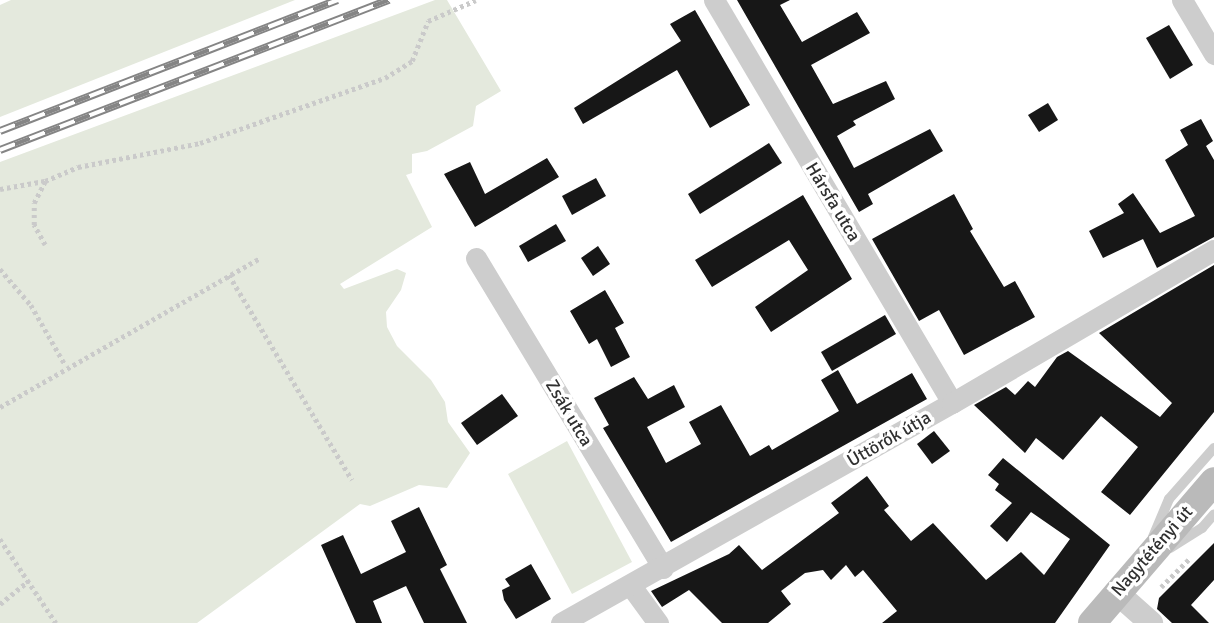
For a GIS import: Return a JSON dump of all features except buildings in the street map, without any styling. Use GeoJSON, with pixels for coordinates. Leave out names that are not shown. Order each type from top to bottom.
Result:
{"type":"FeatureCollection","features":[{"type":"Feature","properties":{"kind":"main road","name":"Nagytétényi út"},"geometry":{"type":"LineString","coordinates":[[1093,623],[1116,592],[1214,481]]}},
{"type":"Feature","properties":{"kind":"street","name":"Hársfa utca"},"geometry":{"type":"LineString","coordinates":[[714,0],[952,404]]}},
{"type":"Feature","properties":{"kind":"street"},"geometry":{"type":"LineString","coordinates":[[1182,0],[1214,54]]}},
{"type":"Feature","properties":{"kind":"street","name":"Úttörők útja"},"geometry":{"type":"LineString","coordinates":[[561,623],[952,404],[1214,250]]}},
{"type":"Feature","properties":{"kind":"street","name":"Zsák utca"},"geometry":{"type":"LineString","coordinates":[[476,258],[663,568]]}},
{"type":"Feature","properties":{"kind":"street"},"geometry":{"type":"LineString","coordinates":[[631,586],[658,623]]}},
{"type":"Feature","properties":{"kind":"street"},"geometry":{"type":"LineString","coordinates":[[1116,592],[1151,623]]}},
{"type":"Feature","properties":{"kind":"lane"},"geometry":{"type":"LineString","coordinates":[[1140,565],[1169,499],[1214,448]]}},
{"type":"Feature","properties":{"kind":"lane"},"geometry":{"type":"LineString","coordinates":[[1140,565],[1202,528],[1214,514]]}},
{"type":"Feature","properties":{"kind":"path"},"geometry":{"type":"LineString","coordinates":[[0,189],[45,181],[78,167],[200,143],[385,78],[412,61],[428,21],[476,0]]}},
{"type":"Feature","properties":{"kind":"path"},"geometry":{"type":"LineString","coordinates":[[45,181],[34,203],[34,225],[45,245]]}},
{"type":"Feature","properties":{"kind":"path"},"geometry":{"type":"LineString","coordinates":[[0,407],[66,366],[260,258]]}},
{"type":"Feature","properties":{"kind":"path"},"geometry":{"type":"LineString","coordinates":[[0,269],[31,305],[66,366]]}},
{"type":"Feature","properties":{"kind":"path"},"geometry":{"type":"LineString","coordinates":[[229,275],[352,480]]}},
{"type":"Feature","properties":{"kind":"path"},"geometry":{"type":"LineString","coordinates":[[0,539],[56,623]]}},
{"type":"Feature","properties":{"kind":"path"},"geometry":{"type":"LineString","coordinates":[[1161,587],[1196,552]]}},
{"type":"Feature","properties":{"kind":"path"},"geometry":{"type":"LineString","coordinates":[[0,604],[28,581]]}},
{"type":"Feature","properties":{"kind":"shaded area"},"geometry":{"type":"Polygon","coordinates":[[[11,0],[295,0],[0,117],[0,5],[11,0]]]}},
{"type":"Feature","properties":{"kind":"shaded area"},"geometry":{"type":"Polygon","coordinates":[[[435,0],[447,0],[501,91],[476,106],[473,126],[427,151],[412,154],[412,173],[406,175],[432,227],[340,284],[344,289],[397,269],[406,273],[401,290],[386,312],[387,327],[397,346],[431,380],[445,402],[448,422],[470,453],[447,488],[419,485],[370,506],[360,504],[197,623],[0,623],[0,162],[435,0]]]}},
{"type":"Feature","properties":{"kind":"shaded area"},"geometry":{"type":"Polygon","coordinates":[[[567,441],[632,562],[572,594],[508,474],[567,441]]]}},
{"type":"Feature","properties":{"kind":"railway"},"geometry":{"type":"LineString","coordinates":[[0,131],[338,0]]}},
{"type":"Feature","properties":{"kind":"railway"},"geometry":{"type":"LineString","coordinates":[[0,150],[389,0]]}}]}
